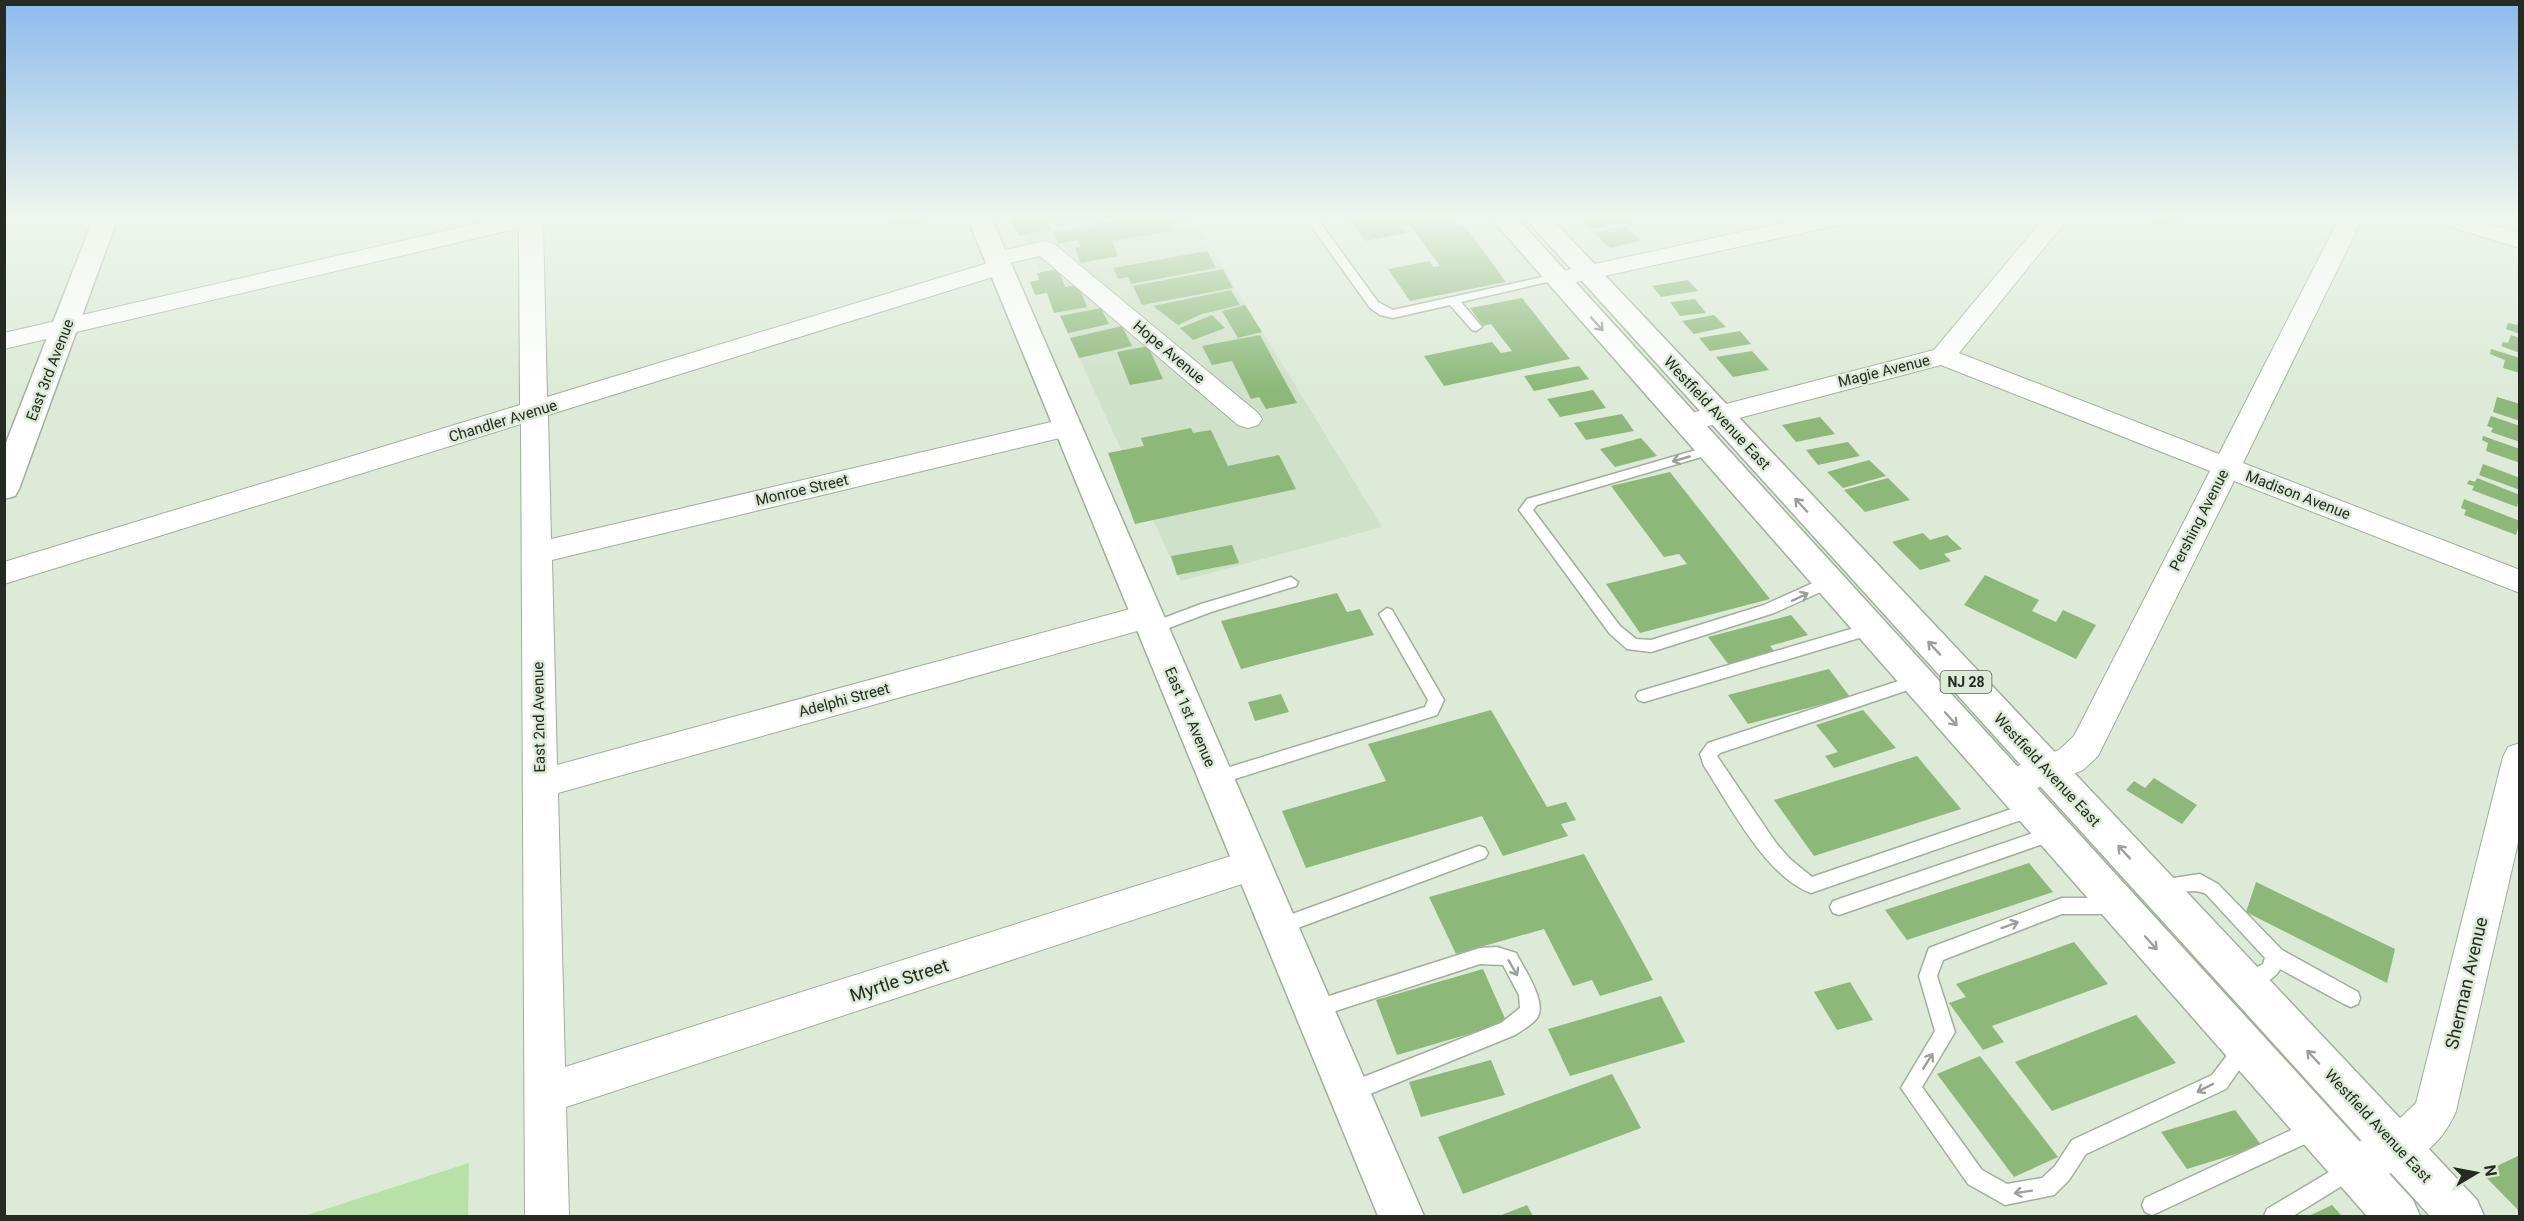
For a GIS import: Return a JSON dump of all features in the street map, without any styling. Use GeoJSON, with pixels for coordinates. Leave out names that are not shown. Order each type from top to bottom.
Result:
{"type":"FeatureCollection","features":[{"type":"Feature","properties":{"kind":"main road","name":"East 3rd Avenue"},"geometry":{"type":"LineString","coordinates":[[4,489],[85,274]]}},
{"type":"Feature","properties":{"kind":"main road","name":"East 1st Avenue"},"geometry":{"type":"LineString","coordinates":[[1003,274],[1401,1216]]}},
{"type":"Feature","properties":{"kind":"main road","name":"Westfield Avenue East"},"geometry":{"type":"LineString","coordinates":[[1565,274],[1718,414],[2461,1216]]}},
{"type":"Feature","properties":{"kind":"main road","name":"Westfield Avenue East"},"geometry":{"type":"LineString","coordinates":[[1567,276],[1686,423],[2397,1216]]}},
{"type":"Feature","properties":{"kind":"main road"},"geometry":{"type":"LineString","coordinates":[[1829,582],[1863,572]]}},
{"type":"Feature","properties":{"kind":"street"},"geometry":{"type":"LineString","coordinates":[[4,341],[295,274]]}},
{"type":"Feature","properties":{"kind":"street","name":"East 2nd Avenue"},"geometry":{"type":"LineString","coordinates":[[533,274],[548,1216]]}},
{"type":"Feature","properties":{"kind":"street","name":"Chandler Avenue"},"geometry":{"type":"LineString","coordinates":[[4,573],[534,412],[964,274]]}},
{"type":"Feature","properties":{"kind":"street","name":"Hope Avenue"},"geometry":{"type":"LineString","coordinates":[[1076,274],[1248,419]]}},
{"type":"Feature","properties":{"kind":"street"},"geometry":{"type":"LineString","coordinates":[[1567,276],[1576,274]]}},
{"type":"Feature","properties":{"kind":"street","name":"Magie Avenue"},"geometry":{"type":"LineString","coordinates":[[1686,423],[1943,356],[2011,274]]}},
{"type":"Feature","properties":{"kind":"street","name":"Pershing Avenue"},"geometry":{"type":"LineString","coordinates":[[2032,809],[2048,771],[2071,760],[2085,746],[2323,274]]}},
{"type":"Feature","properties":{"kind":"street","name":"Madison Avenue"},"geometry":{"type":"LineString","coordinates":[[1943,356],[2520,582]]}},
{"type":"Feature","properties":{"kind":"street","name":"Monroe Street"},"geometry":{"type":"LineString","coordinates":[[537,553],[1068,427]]}},
{"type":"Feature","properties":{"kind":"street","name":"Adelphi Street"},"geometry":{"type":"LineString","coordinates":[[540,784],[1150,622]]}},
{"type":"Feature","properties":{"kind":"street","name":"Sherman Avenue"},"geometry":{"type":"LineString","coordinates":[[2354,1167],[2416,1136],[2428,1124],[2435,1111],[2520,757]]}},
{"type":"Feature","properties":{"kind":"street","name":"Myrtle Street"},"geometry":{"type":"LineString","coordinates":[[545,1094],[1253,865]]}},
{"type":"Feature","properties":{"kind":"lane"},"geometry":{"type":"LineString","coordinates":[[1352,274],[1378,309],[1393,314],[1567,276]]}},
{"type":"Feature","properties":{"kind":"lane"},"geometry":{"type":"LineString","coordinates":[[1454,300],[1476,327]]}},
{"type":"Feature","properties":{"kind":"lane"},"geometry":{"type":"LineString","coordinates":[[1710,450],[1532,502],[1526,510],[1615,630],[1632,645],[1651,646],[1769,609],[1829,582]]}},
{"type":"Feature","properties":{"kind":"lane"},"geometry":{"type":"LineString","coordinates":[[1150,622],[1206,608],[1291,582]]}},
{"type":"Feature","properties":{"kind":"lane"},"geometry":{"type":"LineString","coordinates":[[1216,778],[1431,711],[1436,700],[1387,614]]}},
{"type":"Feature","properties":{"kind":"lane"},"geometry":{"type":"LineString","coordinates":[[1644,696],[1871,629]]}},
{"type":"Feature","properties":{"kind":"lane"},"geometry":{"type":"LineString","coordinates":[[1917,681],[1714,748],[1708,754],[1710,761],[1780,862],[1799,881],[1811,885],[2032,809]]}},
{"type":"Feature","properties":{"kind":"lane"},"geometry":{"type":"LineString","coordinates":[[1839,907],[2032,809]]}},
{"type":"Feature","properties":{"kind":"lane"},"geometry":{"type":"LineString","coordinates":[[1279,927],[1479,853]]}},
{"type":"Feature","properties":{"kind":"lane"},"geometry":{"type":"LineString","coordinates":[[2157,888],[2200,882],[2212,889],[2275,956],[2350,998]]}},
{"type":"Feature","properties":{"kind":"lane"},"geometry":{"type":"LineString","coordinates":[[2120,907],[2062,906],[1936,954],[1928,976],[1945,1032],[1911,1088],[1975,1177],[2005,1195],[2047,1188],[2062,1173],[2079,1147],[2219,1082],[2245,1047]]}},
{"type":"Feature","properties":{"kind":"lane"},"geometry":{"type":"LineString","coordinates":[[1314,1009],[1480,956],[1497,955],[1509,959],[1528,994],[1530,1011],[1508,1029],[1349,1092]]}},
{"type":"Feature","properties":{"kind":"lane"},"geometry":{"type":"LineString","coordinates":[[2245,983],[2271,969],[2275,956]]}},
{"type":"Feature","properties":{"kind":"lane"},"geometry":{"type":"LineString","coordinates":[[2152,1205],[2318,1128]]}},
{"type":"Feature","properties":{"kind":"lane"},"geometry":{"type":"LineString","coordinates":[[2274,1216],[2354,1167]]}},
{"type":"Feature","properties":{"kind":"shaded area"},"geometry":{"type":"Polygon","coordinates":[[[1041,274],[1227,274],[1382,527],[1181,581],[1041,274]]]}},
{"type":"Feature","properties":{"kind":"green space"},"geometry":{"type":"Polygon","coordinates":[[[469,1163],[468,1216],[304,1216],[469,1163]]]}},
{"type":"Feature","properties":{"kind":"building"},"geometry":{"type":"Polygon","coordinates":[[[1037,274],[1060,274],[1065,287],[1078,285],[1087,307],[1054,313],[1047,293],[1035,295],[1030,282],[1039,280],[1037,274]]]}},
{"type":"Feature","properties":{"kind":"building"},"geometry":{"type":"Polygon","coordinates":[[[1116,274],[1184,274],[1131,284],[1128,277],[1118,279],[1116,274]]]}},
{"type":"Feature","properties":{"kind":"building"},"geometry":{"type":"Polygon","coordinates":[[[1197,274],[1226,274],[1233,288],[1142,305],[1133,286],[1197,274]]]}},
{"type":"Feature","properties":{"kind":"building"},"geometry":{"type":"Polygon","coordinates":[[[1391,274],[1500,274],[1506,282],[1410,301],[1391,274]]]}},
{"type":"Feature","properties":{"kind":"building"},"geometry":{"type":"Polygon","coordinates":[[[1688,280],[1698,291],[1661,297],[1652,286],[1688,280]]]}},
{"type":"Feature","properties":{"kind":"building"},"geometry":{"type":"Polygon","coordinates":[[[1231,290],[1240,305],[1202,314],[1178,325],[1153,306],[1231,290]]]}},
{"type":"Feature","properties":{"kind":"building"},"geometry":{"type":"Polygon","coordinates":[[[1522,298],[1570,359],[1444,386],[1424,356],[1492,342],[1501,353],[1512,351],[1491,324],[1483,326],[1470,308],[1522,298]]]}},
{"type":"Feature","properties":{"kind":"building"},"geometry":{"type":"Polygon","coordinates":[[[1695,299],[1706,313],[1680,316],[1670,302],[1695,299]]]}},
{"type":"Feature","properties":{"kind":"building"},"geometry":{"type":"Polygon","coordinates":[[[1245,305],[1262,332],[1238,338],[1222,311],[1245,305]]]}},
{"type":"Feature","properties":{"kind":"building"},"geometry":{"type":"Polygon","coordinates":[[[1101,308],[1109,324],[1068,333],[1060,316],[1101,308]]]}},
{"type":"Feature","properties":{"kind":"building"},"geometry":{"type":"Polygon","coordinates":[[[1212,315],[1225,328],[1193,340],[1180,328],[1212,315]]]}},
{"type":"Feature","properties":{"kind":"building"},"geometry":{"type":"Polygon","coordinates":[[[1714,315],[1726,327],[1694,334],[1682,321],[1714,315]]]}},
{"type":"Feature","properties":{"kind":"building"},"geometry":{"type":"Polygon","coordinates":[[[2520,319],[2520,334],[2506,329],[2508,323],[2517,325],[2520,319]]]}},
{"type":"Feature","properties":{"kind":"building"},"geometry":{"type":"Polygon","coordinates":[[[1122,326],[1132,346],[1079,358],[1070,338],[1122,326]]]}},
{"type":"Feature","properties":{"kind":"building"},"geometry":{"type":"Polygon","coordinates":[[[1740,331],[1751,344],[1710,351],[1699,338],[1740,331]]]}},
{"type":"Feature","properties":{"kind":"building"},"geometry":{"type":"Polygon","coordinates":[[[1260,335],[1297,403],[1266,409],[1259,397],[1251,399],[1232,361],[1212,365],[1202,346],[1260,335]]]}},
{"type":"Feature","properties":{"kind":"building"},"geometry":{"type":"Polygon","coordinates":[[[2511,335],[2520,338],[2520,353],[2501,346],[2503,342],[2508,343],[2511,335]]]}},
{"type":"Feature","properties":{"kind":"building"},"geometry":{"type":"Polygon","coordinates":[[[1148,346],[1163,379],[1130,385],[1117,352],[1148,346]]]}},
{"type":"Feature","properties":{"kind":"building"},"geometry":{"type":"Polygon","coordinates":[[[2491,349],[2520,358],[2520,373],[2503,368],[2505,360],[2490,354],[2491,349]]]}},
{"type":"Feature","properties":{"kind":"building"},"geometry":{"type":"Polygon","coordinates":[[[1752,351],[1769,370],[1733,377],[1716,357],[1752,351]]]}},
{"type":"Feature","properties":{"kind":"building"},"geometry":{"type":"Polygon","coordinates":[[[1579,366],[1589,379],[1534,391],[1524,376],[1579,366]]]}},
{"type":"Feature","properties":{"kind":"building"},"geometry":{"type":"Polygon","coordinates":[[[1593,390],[1606,408],[1560,417],[1547,399],[1593,390]]]}},
{"type":"Feature","properties":{"kind":"building"},"geometry":{"type":"Polygon","coordinates":[[[2497,397],[2520,404],[2520,421],[2493,412],[2497,397]]]}},
{"type":"Feature","properties":{"kind":"building"},"geometry":{"type":"Polygon","coordinates":[[[1622,414],[1634,431],[1586,440],[1574,423],[1622,414]]]}},
{"type":"Feature","properties":{"kind":"building"},"geometry":{"type":"Polygon","coordinates":[[[2491,416],[2520,426],[2520,442],[2491,432],[2493,428],[2487,426],[2491,416]]]}},
{"type":"Feature","properties":{"kind":"building"},"geometry":{"type":"Polygon","coordinates":[[[1820,417],[1835,434],[1796,442],[1782,425],[1820,417]]]}},
{"type":"Feature","properties":{"kind":"building"},"geometry":{"type":"Polygon","coordinates":[[[1191,428],[1193,433],[1211,430],[1228,466],[1279,455],[1296,489],[1135,524],[1108,453],[1144,446],[1141,438],[1191,428]]]}},
{"type":"Feature","properties":{"kind":"building"},"geometry":{"type":"Polygon","coordinates":[[[2483,436],[2520,449],[2520,463],[2486,451],[2488,443],[2482,440],[2483,436]]]}},
{"type":"Feature","properties":{"kind":"building"},"geometry":{"type":"Polygon","coordinates":[[[1641,438],[1657,456],[1615,467],[1600,449],[1641,438]]]}},
{"type":"Feature","properties":{"kind":"building"},"geometry":{"type":"Polygon","coordinates":[[[1848,442],[1860,456],[1818,465],[1806,450],[1848,442]]]}},
{"type":"Feature","properties":{"kind":"building"},"geometry":{"type":"Polygon","coordinates":[[[1869,460],[1886,476],[1843,488],[1827,472],[1869,460]]]}},
{"type":"Feature","properties":{"kind":"building"},"geometry":{"type":"Polygon","coordinates":[[[2483,464],[2520,478],[2520,490],[2479,475],[2483,464]]]}},
{"type":"Feature","properties":{"kind":"building"},"geometry":{"type":"Polygon","coordinates":[[[1670,472],[1770,599],[1640,633],[1606,584],[1687,564],[1679,554],[1664,557],[1611,486],[1670,472]]]}},
{"type":"Feature","properties":{"kind":"building"},"geometry":{"type":"Polygon","coordinates":[[[1888,478],[1910,500],[1865,512],[1844,490],[1888,478]]]}},
{"type":"Feature","properties":{"kind":"building"},"geometry":{"type":"Polygon","coordinates":[[[2477,478],[2520,495],[2517,507],[2472,490],[2474,486],[2467,484],[2469,480],[2475,482],[2477,478]]]}},
{"type":"Feature","properties":{"kind":"building"},"geometry":{"type":"Polygon","coordinates":[[[2464,499],[2520,521],[2516,535],[2464,515],[2466,510],[2461,508],[2464,499]]]}},
{"type":"Feature","properties":{"kind":"building"},"geometry":{"type":"Polygon","coordinates":[[[1923,533],[1930,540],[1947,535],[1962,549],[1944,554],[1951,561],[1920,570],[1892,542],[1923,533]]]}},
{"type":"Feature","properties":{"kind":"building"},"geometry":{"type":"Polygon","coordinates":[[[1232,545],[1239,563],[1177,575],[1171,556],[1232,545]]]}},
{"type":"Feature","properties":{"kind":"building"},"geometry":{"type":"Polygon","coordinates":[[[1985,575],[2039,600],[2032,611],[2056,622],[2063,610],[2096,625],[2076,659],[1964,605],[1985,575]]]}},
{"type":"Feature","properties":{"kind":"building"},"geometry":{"type":"Polygon","coordinates":[[[1337,593],[1347,612],[1360,609],[1374,635],[1241,669],[1221,621],[1337,593]]]}},
{"type":"Feature","properties":{"kind":"building"},"geometry":{"type":"Polygon","coordinates":[[[1791,615],[1808,635],[1770,646],[1775,652],[1729,665],[1708,637],[1791,615]]]}},
{"type":"Feature","properties":{"kind":"building"},"geometry":{"type":"Polygon","coordinates":[[[1829,669],[1850,697],[1748,724],[1728,695],[1829,669]]]}},
{"type":"Feature","properties":{"kind":"building"},"geometry":{"type":"Polygon","coordinates":[[[1281,694],[1289,712],[1255,721],[1248,702],[1281,694]]]}},
{"type":"Feature","properties":{"kind":"building"},"geometry":{"type":"Polygon","coordinates":[[[1491,710],[1547,807],[1566,802],[1576,820],[1561,824],[1568,836],[1503,856],[1482,816],[1306,868],[1282,811],[1386,781],[1368,744],[1491,710]]]}},
{"type":"Feature","properties":{"kind":"building"},"geometry":{"type":"Polygon","coordinates":[[[1863,710],[1896,748],[1834,768],[1825,756],[1838,752],[1816,725],[1863,710]]]}},
{"type":"Feature","properties":{"kind":"building"},"geometry":{"type":"Polygon","coordinates":[[[1917,756],[1961,809],[1814,856],[1774,800],[1917,756]]]}},
{"type":"Feature","properties":{"kind":"building"},"geometry":{"type":"Polygon","coordinates":[[[2154,778],[2197,805],[2182,824],[2126,790],[2134,781],[2145,788],[2154,778]]]}},
{"type":"Feature","properties":{"kind":"building"},"geometry":{"type":"Polygon","coordinates":[[[1584,854],[1653,980],[1600,996],[1592,980],[1573,986],[1544,929],[1456,954],[1429,897],[1584,854]]]}},
{"type":"Feature","properties":{"kind":"building"},"geometry":{"type":"Polygon","coordinates":[[[2029,863],[2053,892],[1907,940],[1885,910],[2029,863]]]}},
{"type":"Feature","properties":{"kind":"building"},"geometry":{"type":"Polygon","coordinates":[[[2256,882],[2395,949],[2387,983],[2246,912],[2256,882]]]}},
{"type":"Feature","properties":{"kind":"building"},"geometry":{"type":"Polygon","coordinates":[[[2074,942],[2108,984],[1992,1026],[2004,1042],[1983,1050],[1949,1003],[1966,997],[1956,984],[2074,942]]]}},
{"type":"Feature","properties":{"kind":"building"},"geometry":{"type":"Polygon","coordinates":[[[1483,969],[1507,1023],[1397,1055],[1376,1000],[1483,969]]]}},
{"type":"Feature","properties":{"kind":"building"},"geometry":{"type":"Polygon","coordinates":[[[1850,982],[1873,1020],[1837,1030],[1814,992],[1850,982]]]}},
{"type":"Feature","properties":{"kind":"building"},"geometry":{"type":"Polygon","coordinates":[[[1661,996],[1685,1042],[1570,1076],[1548,1029],[1661,996]]]}},
{"type":"Feature","properties":{"kind":"building"},"geometry":{"type":"Polygon","coordinates":[[[2136,1015],[2176,1063],[2052,1111],[2015,1062],[2136,1015]]]}},
{"type":"Feature","properties":{"kind":"building"},"geometry":{"type":"Polygon","coordinates":[[[1980,1056],[2058,1157],[2014,1177],[1937,1074],[1980,1056]]]}},
{"type":"Feature","properties":{"kind":"building"},"geometry":{"type":"Polygon","coordinates":[[[1491,1060],[1505,1095],[1421,1117],[1409,1082],[1491,1060]]]}},
{"type":"Feature","properties":{"kind":"building"},"geometry":{"type":"Polygon","coordinates":[[[1612,1074],[1641,1128],[1463,1194],[1438,1137],[1612,1074]]]}},
{"type":"Feature","properties":{"kind":"building"},"geometry":{"type":"Polygon","coordinates":[[[2235,1110],[2262,1146],[2187,1169],[2161,1132],[2235,1110]]]}},
{"type":"Feature","properties":{"kind":"building"},"geometry":{"type":"Polygon","coordinates":[[[2520,1155],[2520,1212],[2482,1173],[2520,1155]]]}},
{"type":"Feature","properties":{"kind":"building"},"geometry":{"type":"Polygon","coordinates":[[[1527,1205],[1533,1216],[1499,1216],[1527,1205]]]}},
{"type":"Feature","properties":{"kind":"building"},"geometry":{"type":"Polygon","coordinates":[[[2332,1205],[2342,1216],[2309,1216],[2332,1205]]]}}]}
